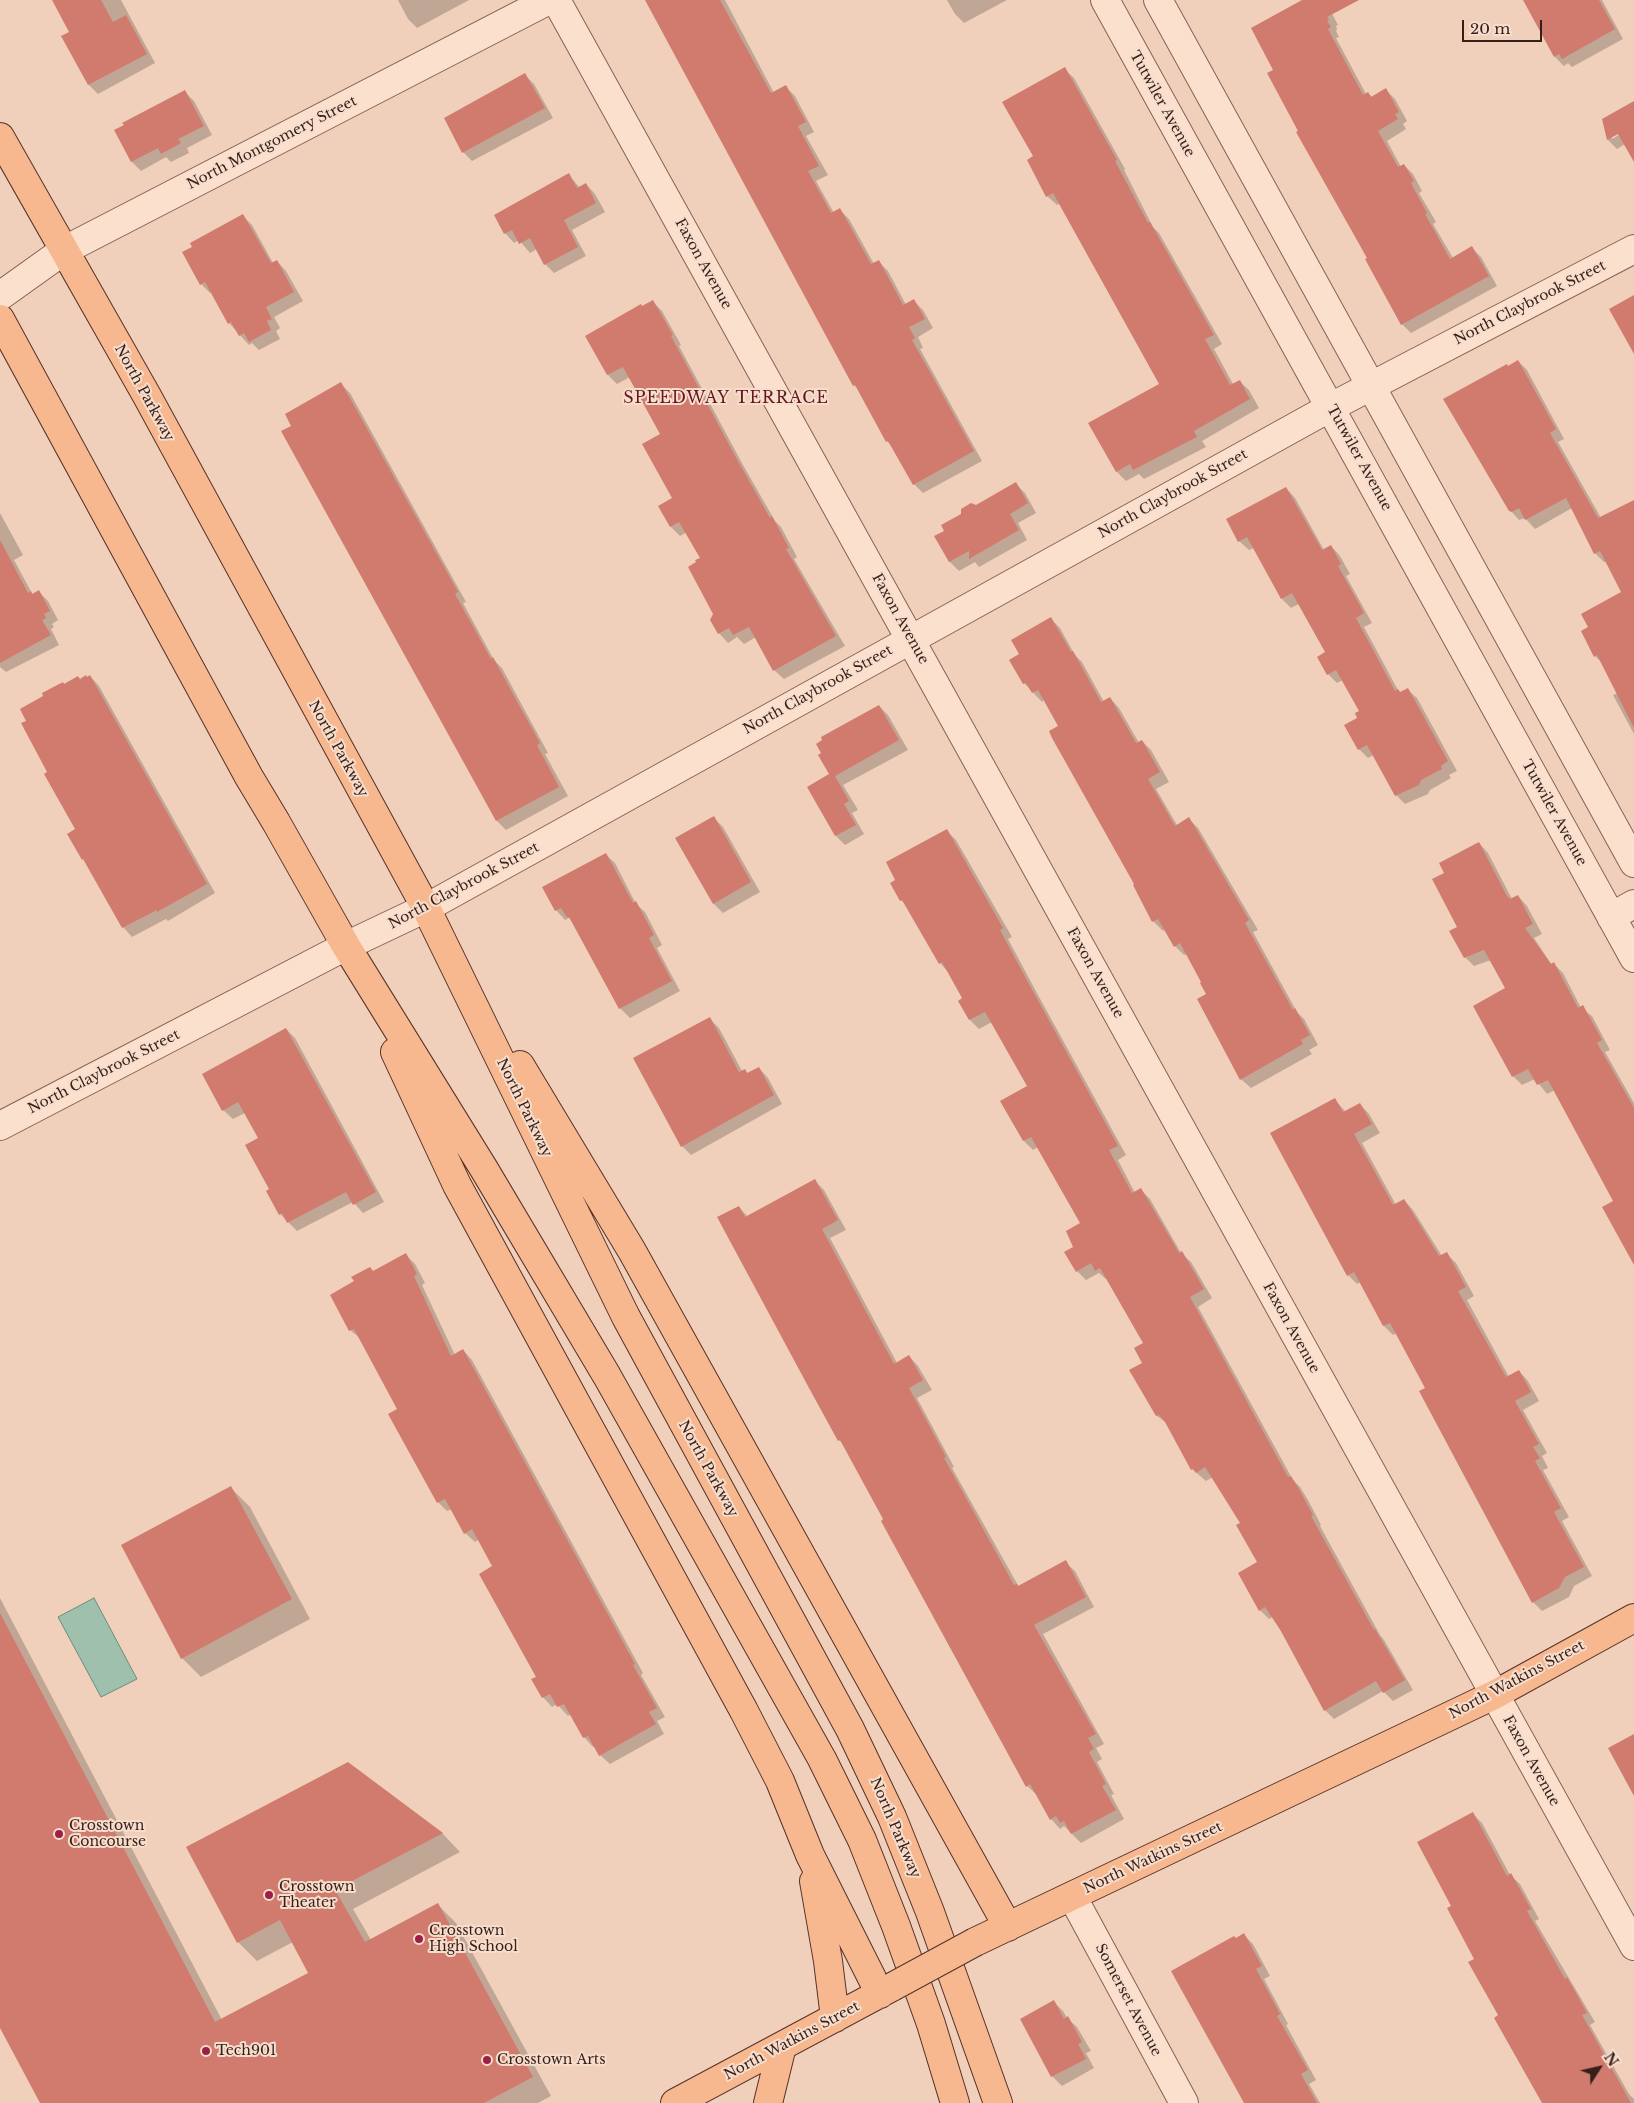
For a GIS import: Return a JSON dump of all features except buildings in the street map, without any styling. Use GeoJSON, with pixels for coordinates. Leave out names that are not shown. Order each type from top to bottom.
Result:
{"type":"FeatureCollection","features":[{"type":"Feature","properties":{"kind":"main road","name":"North Parkway"},"geometry":{"type":"LineString","coordinates":[[0,137],[146,396],[426,908],[626,1317],[859,1747],[892,1817],[923,1895],[998,2103]]}},
{"type":"Feature","properties":{"kind":"main road"},"geometry":{"type":"LineString","coordinates":[[0,319],[249,777],[346,946],[484,1170],[607,1376],[822,1759],[862,1840],[896,1926],[955,2103]]}},
{"type":"Feature","properties":{"kind":"main road"},"geometry":{"type":"LineString","coordinates":[[426,908],[632,1251],[1008,1927]]}},
{"type":"Feature","properties":{"kind":"main road"},"geometry":{"type":"LineString","coordinates":[[346,946],[444,1161],[744,1711],[780,1781],[810,1855],[886,1990]]}},
{"type":"Feature","properties":{"kind":"main road","name":"North Watkins Street"},"geometry":{"type":"LineString","coordinates":[[675,2103],[704,2097],[782,2046],[974,1942],[1494,1695],[1634,1618]]}},
{"type":"Feature","properties":{"kind":"main road"},"geometry":{"type":"LineString","coordinates":[[810,1855],[828,1961],[835,2018]]}},
{"type":"Feature","properties":{"kind":"main road"},"geometry":{"type":"LineString","coordinates":[[768,2103],[782,2046]]}},
{"type":"Feature","properties":{"kind":"street","name":"North Montgomery Street"},"geometry":{"type":"LineString","coordinates":[[0,296],[63,251],[549,0]]}},
{"type":"Feature","properties":{"kind":"street","name":"Faxon Avenue"},"geometry":{"type":"LineString","coordinates":[[556,0],[1634,1946]]}},
{"type":"Feature","properties":{"kind":"street","name":"Tutwiler Avenue"},"geometry":{"type":"LineString","coordinates":[[1105,0],[1331,407],[1623,910],[1634,958]]}},
{"type":"Feature","properties":{"kind":"street"},"geometry":{"type":"LineString","coordinates":[[1158,0],[1634,863]]}},
{"type":"Feature","properties":{"kind":"street","name":"North Claybrook Street"},"geometry":{"type":"LineString","coordinates":[[0,1126],[346,946],[426,908],[1331,407],[1634,249]]}},
{"type":"Feature","properties":{"kind":"street","name":"Somerset Avenue"},"geometry":{"type":"LineString","coordinates":[[1072,1896],[1184,2103]]}},
{"type":"Feature","properties":{"kind":"shaded area"},"geometry":{"type":"Polygon","coordinates":[[[94,1598],[137,1679],[101,1697],[58,1617],[94,1598]]]}},
{"type":"Feature","properties":{"kind":"place","name":"Crosstown Concourse"},"geometry":{"type":"Point","coordinates":[59,1834]}},
{"type":"Feature","properties":{"kind":"place","name":"Crosstown Theater"},"geometry":{"type":"Point","coordinates":[269,1895]}},
{"type":"Feature","properties":{"kind":"place","name":"Crosstown High School"},"geometry":{"type":"Point","coordinates":[419,1939]}},
{"type":"Feature","properties":{"kind":"place","name":"Tech901"},"geometry":{"type":"Point","coordinates":[206,2051]}},
{"type":"Feature","properties":{"kind":"place","name":"Crosstown Arts"},"geometry":{"type":"Point","coordinates":[487,2060]}},
{"type":"Feature","properties":{"kind":"district","name":"SPEEDWAY TERRACE"},"geometry":{"type":"Point","coordinates":[726,398]}}]}
